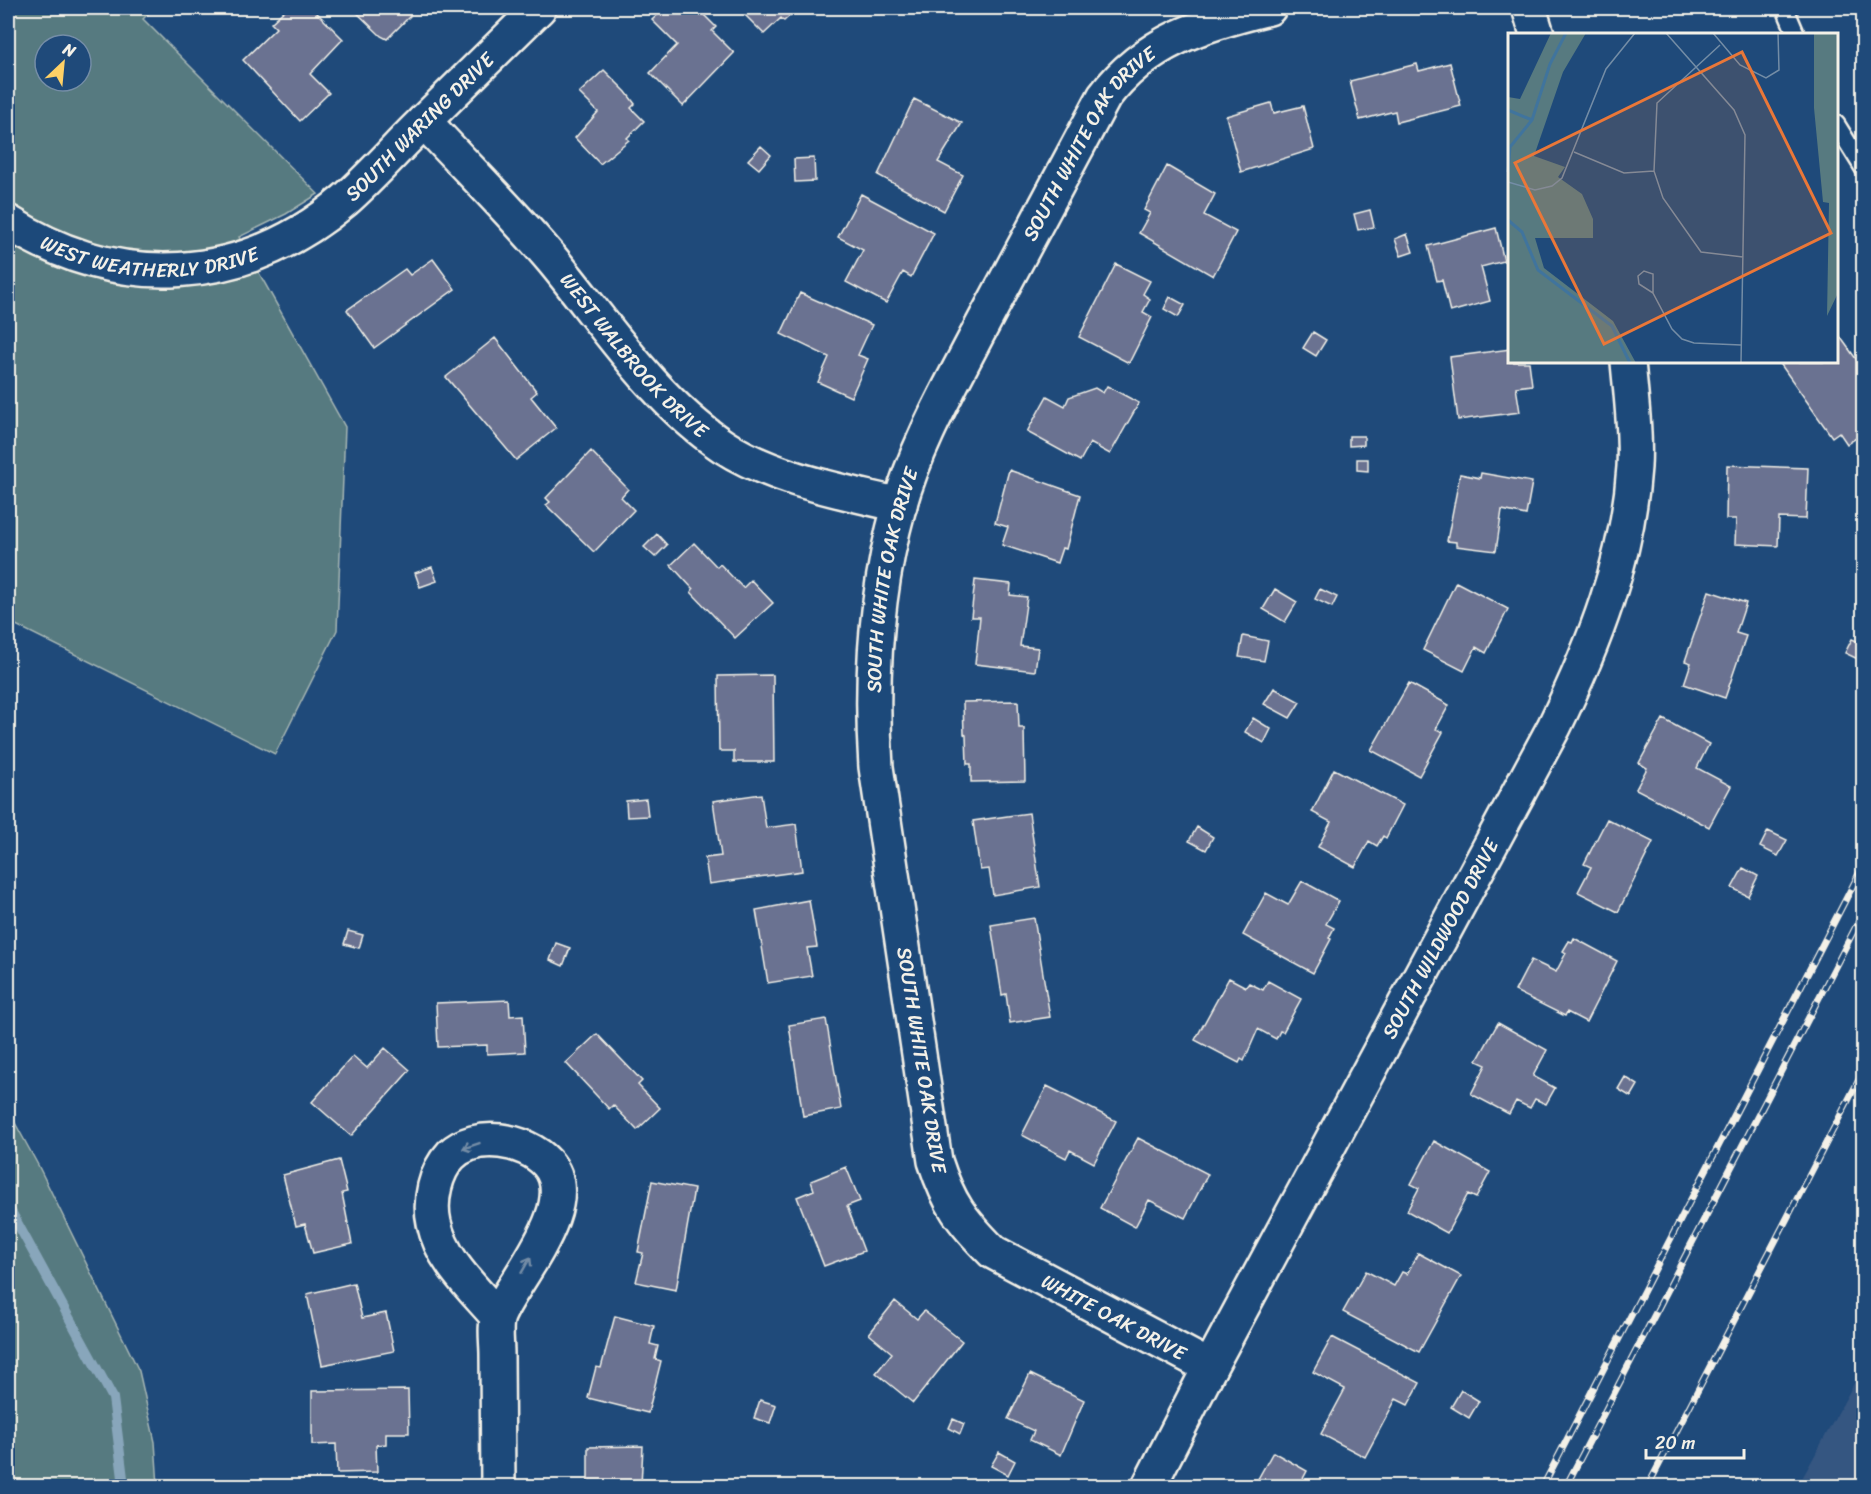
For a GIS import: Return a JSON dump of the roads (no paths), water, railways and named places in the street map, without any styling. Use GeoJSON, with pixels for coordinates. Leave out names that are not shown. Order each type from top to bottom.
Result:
{"type":"FeatureCollection","features":[{"type":"Feature","properties":{"kind":"street","name":"SOUTH WARING DRIVE"},"geometry":{"type":"LineString","coordinates":[[292,235],[344,200],[539,8]]}},
{"type":"Feature","properties":{"kind":"street","name":"SOUTH WHITE OAK DRIVE"},"geometry":{"type":"LineString","coordinates":[[1017,1267],[993,1252],[968,1227],[947,1196],[935,1161],[876,767],[873,714],[876,625],[882,583],[900,505],[935,416],[1104,97],[1135,62],[1165,43],[1230,17],[1269,8]]}},
{"type":"Feature","properties":{"kind":"street"},"geometry":{"type":"LineString","coordinates":[[1529,8],[1537,33]]}},
{"type":"Feature","properties":{"kind":"street","name":"WEST WALBROOK DRIVE"},"geometry":{"type":"LineString","coordinates":[[424,121],[551,259],[657,388],[688,420],[724,447],[764,466],[814,484],[900,505]]}},
{"type":"Feature","properties":{"kind":"street","name":"WEST WEATHERLY DRIVE"},"geometry":{"type":"LineString","coordinates":[[8,222],[44,243],[86,259],[130,269],[168,272],[228,264],[292,235]]}},
{"type":"Feature","properties":{"kind":"street","name":"SOUTH WILDWOOD DRIVE"},"geometry":{"type":"LineString","coordinates":[[1149,1486],[1210,1367],[1554,727],[1586,660],[1616,571],[1630,507],[1634,465],[1628,363]]}},
{"type":"Feature","properties":{"kind":"street"},"geometry":{"type":"LineString","coordinates":[[497,1316],[450,1261],[439,1241],[431,1205],[434,1188],[452,1155],[468,1146],[502,1141],[532,1152],[547,1164],[556,1178],[558,1191],[550,1224],[497,1316],[498,1486]]}},
{"type":"Feature","properties":{"kind":"street","name":"WHITE OAK DRIVE"},"geometry":{"type":"LineString","coordinates":[[1017,1267],[1210,1367]]}},
{"type":"Feature","properties":{"kind":"lane"},"geometry":{"type":"LineString","coordinates":[[1785,8],[1796,33]]}},
{"type":"Feature","properties":{"kind":"lane"},"geometry":{"type":"LineString","coordinates":[[1838,127],[1863,169]]}},
{"type":"Feature","properties":{"kind":"waterway"},"geometry":{"type":"LineString","coordinates":[[8,1206],[113,1398],[124,1486]]}},
{"type":"Feature","properties":{"kind":"railway"},"geometry":{"type":"LineString","coordinates":[[1543,1486],[1864,864]]}},
{"type":"Feature","properties":{"kind":"railway"},"geometry":{"type":"LineString","coordinates":[[1566,1486],[1864,911]]}},
{"type":"Feature","properties":{"kind":"railway"},"geometry":{"type":"LineString","coordinates":[[1648,1486],[1864,1070]]}}]}
